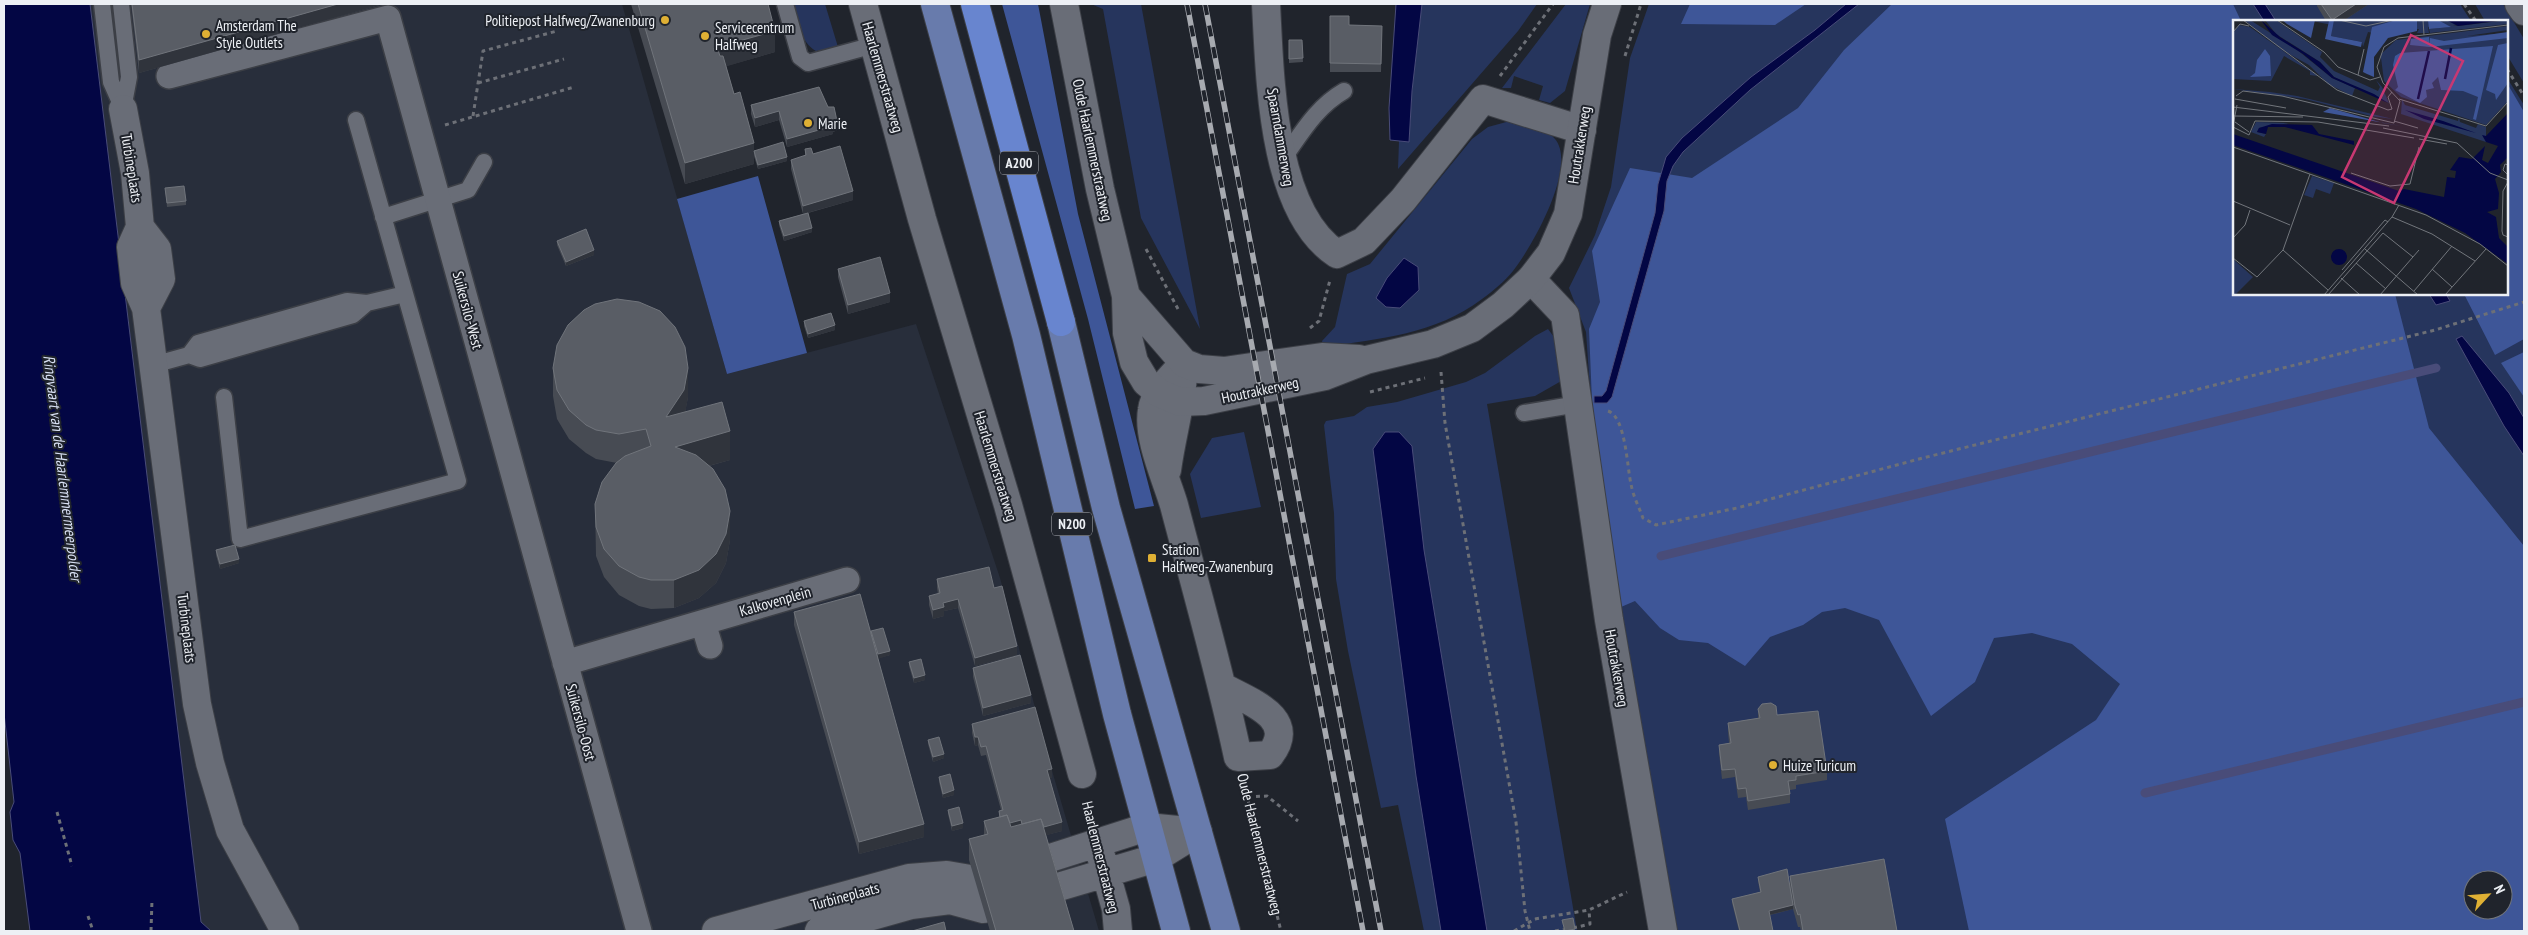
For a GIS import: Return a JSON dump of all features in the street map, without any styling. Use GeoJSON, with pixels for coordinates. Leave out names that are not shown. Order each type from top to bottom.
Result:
{"type":"FeatureCollection","features":[{"type":"Feature","properties":{"kind":"highway","name":"A200"},"geometry":{"type":"LineString","coordinates":[[975,4],[1061,322]]}},
{"type":"Feature","properties":{"kind":"main road","name":"A200"},"geometry":{"type":"LineString","coordinates":[[935,4],[999,236]]}},
{"type":"Feature","properties":{"kind":"main road","name":"N200"},"geometry":{"type":"LineString","coordinates":[[999,236],[1054,447],[1117,714],[1176,931]]}},
{"type":"Feature","properties":{"kind":"main road","name":"N200"},"geometry":{"type":"LineString","coordinates":[[1061,322],[1115,541],[1226,931]]}},
{"type":"Feature","properties":{"kind":"street","name":"Haarlemmerstraatweg"},"geometry":{"type":"LineString","coordinates":[[862,4],[922,219],[1013,521],[1082,774]]}},
{"type":"Feature","properties":{"kind":"street","name":"Oude Haarlemmerstraatweg"},"geometry":{"type":"LineString","coordinates":[[1064,4],[1100,189],[1126,296],[1127,333],[1134,362],[1146,382],[1170,398]]}},
{"type":"Feature","properties":{"kind":"street","name":"Spaarndammerweg"},"geometry":{"type":"LineString","coordinates":[[1266,4],[1270,76],[1283,160],[1291,192],[1306,223],[1326,246],[1337,254]]}},
{"type":"Feature","properties":{"kind":"street","name":"Houtrakkerweg"},"geometry":{"type":"LineString","coordinates":[[1170,398],[1204,401],[1325,376],[1366,360],[1433,344],[1450,338],[1487,317],[1531,279],[1551,253],[1568,214],[1597,35],[1607,4]]}},
{"type":"Feature","properties":{"kind":"street"},"geometry":{"type":"LineString","coordinates":[[2520,4],[2524,12]]}},
{"type":"Feature","properties":{"kind":"street"},"geometry":{"type":"LineString","coordinates":[[169,76],[386,11]]}},
{"type":"Feature","properties":{"kind":"street","name":"Suikersilo-West"},"geometry":{"type":"LineString","coordinates":[[386,11],[524,513]]}},
{"type":"Feature","properties":{"kind":"street"},"geometry":{"type":"LineString","coordinates":[[1337,254],[1364,242],[1403,200],[1483,99],[1582,130]]}},
{"type":"Feature","properties":{"kind":"street","name":"Turbineplaats"},"geometry":{"type":"LineString","coordinates":[[123,109],[135,173],[140,227],[157,249],[161,279],[146,308],[197,704],[210,763],[230,830],[285,931]]}},
{"type":"Feature","properties":{"kind":"street","name":"Houtrakkerweg"},"geometry":{"type":"LineString","coordinates":[[1531,279],[1565,315],[1608,620],[1662,931]]}},
{"type":"Feature","properties":{"kind":"street","name":"Oude Haarlemmerstraatweg"},"geometry":{"type":"LineString","coordinates":[[1126,296],[1184,363],[1170,398],[1172,432],[1166,476],[1223,687],[1238,757],[1270,755],[1278,745],[1281,731],[1266,710],[1223,687]]}},
{"type":"Feature","properties":{"kind":"street","name":"Houtrakkerweg"},"geometry":{"type":"LineString","coordinates":[[1184,363],[1199,369],[1224,372],[1322,357],[1366,360]]}},
{"type":"Feature","properties":{"kind":"street","name":"Suikersilo-Oost"},"geometry":{"type":"LineString","coordinates":[[524,513],[639,931]]}},
{"type":"Feature","properties":{"kind":"street","name":"Kalkovenplein"},"geometry":{"type":"LineString","coordinates":[[565,663],[846,580]]}},
{"type":"Feature","properties":{"kind":"street"},"geometry":{"type":"LineString","coordinates":[[703,622],[710,646]]}},
{"type":"Feature","properties":{"kind":"street"},"geometry":{"type":"LineString","coordinates":[[1047,859],[1147,827],[1198,832]]}},
{"type":"Feature","properties":{"kind":"street"},"geometry":{"type":"LineString","coordinates":[[1055,888],[1156,858],[1198,832]]}},
{"type":"Feature","properties":{"kind":"street","name":"Haarlemmerstraatweg"},"geometry":{"type":"LineString","coordinates":[[1097,842],[1116,909],[1118,931]]}},
{"type":"Feature","properties":{"kind":"street","name":"Turbineplaats"},"geometry":{"type":"LineString","coordinates":[[716,931],[909,878],[947,875],[976,880]]}},
{"type":"Feature","properties":{"kind":"street","name":"Turbineplaats"},"geometry":{"type":"LineString","coordinates":[[819,931],[911,905],[950,900],[983,909]]}},
{"type":"Feature","properties":{"kind":"lane"},"geometry":{"type":"LineString","coordinates":[[102,4],[111,82],[123,109]]}},
{"type":"Feature","properties":{"kind":"lane"},"geometry":{"type":"LineString","coordinates":[[121,4],[129,77],[123,109]]}},
{"type":"Feature","properties":{"kind":"lane"},"geometry":{"type":"LineString","coordinates":[[785,4],[800,57],[804,62],[808,63],[874,45]]}},
{"type":"Feature","properties":{"kind":"lane"},"geometry":{"type":"LineString","coordinates":[[1283,160],[1317,112],[1329,100],[1344,91]]}},
{"type":"Feature","properties":{"kind":"lane"},"geometry":{"type":"LineString","coordinates":[[224,397],[240,539],[458,481],[356,120]]}},
{"type":"Feature","properties":{"kind":"lane"},"geometry":{"type":"LineString","coordinates":[[383,218],[468,190],[484,162]]}},
{"type":"Feature","properties":{"kind":"lane"},"geometry":{"type":"LineString","coordinates":[[153,365],[189,355],[198,344],[347,300],[367,303],[405,294]]}},
{"type":"Feature","properties":{"kind":"lane"},"geometry":{"type":"LineString","coordinates":[[1524,413],[1578,404]]}},
{"type":"Feature","properties":{"kind":"path"},"geometry":{"type":"LineString","coordinates":[[1483,99],[1553,4]]}},
{"type":"Feature","properties":{"kind":"path"},"geometry":{"type":"LineString","coordinates":[[2464,4],[2475,20]]}},
{"type":"Feature","properties":{"kind":"path"},"geometry":{"type":"LineString","coordinates":[[473,116],[483,51],[557,31]]}},
{"type":"Feature","properties":{"kind":"path"},"geometry":{"type":"LineString","coordinates":[[478,82],[564,59]]}},
{"type":"Feature","properties":{"kind":"path"},"geometry":{"type":"LineString","coordinates":[[2508,71],[2524,96]]}},
{"type":"Feature","properties":{"kind":"path"},"geometry":{"type":"LineString","coordinates":[[421,133],[574,87]]}},
{"type":"Feature","properties":{"kind":"path"},"geometry":{"type":"LineString","coordinates":[[1315,326],[1319,321],[1337,254]]}},
{"type":"Feature","properties":{"kind":"path"},"geometry":{"type":"LineString","coordinates":[[1578,404],[1612,413],[1617,418],[1626,449],[1634,494],[1643,518],[1656,525],[1737,508],[1920,459],[2435,330],[2524,302]]}},
{"type":"Feature","properties":{"kind":"path"},"geometry":{"type":"LineString","coordinates":[[1433,344],[1441,373],[1445,423],[1458,501],[1516,822],[1525,911],[1530,931]]}},
{"type":"Feature","properties":{"kind":"path","name":"Oude Haarlemmerstraatweg"},"geometry":{"type":"LineString","coordinates":[[1238,757],[1282,931]]}},
{"type":"Feature","properties":{"kind":"path","name":"Haarlemmerstraatweg"},"geometry":{"type":"LineString","coordinates":[[1082,774],[1097,842]]}},
{"type":"Feature","properties":{"kind":"path"},"geometry":{"type":"LineString","coordinates":[[1248,798],[1267,796],[1298,821]]}},
{"type":"Feature","properties":{"kind":"path"},"geometry":{"type":"LineString","coordinates":[[57,812],[72,866]]}},
{"type":"Feature","properties":{"kind":"path"},"geometry":{"type":"LineString","coordinates":[[1514,931],[1535,919],[1589,910],[1608,902],[1623,892],[1655,887]]}},
{"type":"Feature","properties":{"kind":"path"},"geometry":{"type":"LineString","coordinates":[[151,931],[152,900]]}},
{"type":"Feature","properties":{"kind":"path"},"geometry":{"type":"LineString","coordinates":[[1555,931],[1590,924],[1589,910]]}},
{"type":"Feature","properties":{"kind":"path"},"geometry":{"type":"LineString","coordinates":[[88,916],[93,931]]}},
{"type":"Feature","properties":{"kind":"shaded area"},"geometry":{"type":"Polygon","coordinates":[[[90,4],[622,4],[727,374],[916,324],[1000,578],[1053,774],[1099,931],[211,931],[201,922],[90,4]]]}},
{"type":"Feature","properties":{"kind":"shaded area"},"geometry":{"type":"Polygon","coordinates":[[[793,4],[825,4],[838,47],[816,51],[811,47],[800,31],[793,4]]]}},
{"type":"Feature","properties":{"kind":"shaded area"},"geometry":{"type":"Polygon","coordinates":[[[1002,4],[1038,4],[1078,214],[1154,506],[1135,509],[1088,319],[1002,4]]]}},
{"type":"Feature","properties":{"kind":"shaded area"},"geometry":{"type":"Polygon","coordinates":[[[1091,4],[1141,4],[1200,329],[1141,218],[1103,9],[1091,4]]]}},
{"type":"Feature","properties":{"kind":"shaded area"},"geometry":{"type":"Polygon","coordinates":[[[1422,4],[1537,4],[1518,31],[1398,169],[1399,141],[1409,141],[1412,91],[1422,4]]]}},
{"type":"Feature","properties":{"kind":"shaded area"},"geometry":{"type":"Polygon","coordinates":[[[1566,4],[1590,4],[1565,91],[1550,103],[1539,100],[1543,86],[1514,76],[1511,88],[1502,88],[1566,4]]]}},
{"type":"Feature","properties":{"kind":"shaded area"},"geometry":{"type":"Polygon","coordinates":[[[1649,4],[2460,4],[2470,20],[2233,20],[2233,295],[2508,295],[2508,80],[2524,105],[2524,931],[1672,931],[1622,633],[1591,403],[1586,332],[1569,288],[1595,235],[1611,187],[1630,58],[1649,4]]]}},
{"type":"Feature","properties":{"kind":"shaded area"},"geometry":{"type":"Polygon","coordinates":[[[1690,4],[1806,4],[1775,25],[1681,24],[1690,4]]]}},
{"type":"Feature","properties":{"kind":"shaded area"},"geometry":{"type":"Polygon","coordinates":[[[1892,4],[2233,4],[2241,20],[2233,20],[2233,295],[2395,295],[2429,428],[2524,546],[2524,931],[1969,931],[1945,819],[2096,720],[2120,684],[2072,644],[2032,633],[1994,638],[1975,682],[1931,716],[1879,620],[1845,608],[1822,612],[1803,625],[1770,637],[1745,666],[1708,643],[1679,640],[1660,628],[1635,601],[1621,607],[1593,426],[1589,329],[1600,302],[1592,251],[1630,168],[1692,178],[1798,108],[1844,50],[1892,4]]]}},
{"type":"Feature","properties":{"kind":"shaded area"},"geometry":{"type":"Polygon","coordinates":[[[2475,4],[2503,4],[2524,39],[2524,83],[2508,57],[2508,20],[2484,20],[2475,4]]]}},
{"type":"Feature","properties":{"kind":"shaded area"},"geometry":{"type":"Polygon","coordinates":[[[2508,85],[2524,112],[2524,339],[2495,355],[2465,295],[2508,295],[2508,85]]]}},
{"type":"Feature","properties":{"kind":"shaded area"},"geometry":{"type":"Polygon","coordinates":[[[1510,121],[1540,128],[1551,134],[1561,151],[1561,168],[1550,206],[1531,244],[1513,271],[1499,286],[1482,299],[1446,320],[1386,338],[1324,347],[1322,341],[1335,327],[1347,274],[1370,264],[1472,139],[1488,127],[1510,121]],[[1419,290],[1386,307],[1400,308],[1419,290]]]}},
{"type":"Feature","properties":{"kind":"shaded area"},"geometry":{"type":"Polygon","coordinates":[[[758,176],[807,353],[727,374],[677,199],[758,176]]]}},
{"type":"Feature","properties":{"kind":"shaded area"},"geometry":{"type":"Polygon","coordinates":[[[1548,329],[1557,341],[1563,380],[1535,396],[1487,404],[1577,931],[1424,931],[1398,805],[1381,808],[1348,651],[1336,579],[1334,513],[1324,425],[1326,421],[1354,416],[1367,407],[1397,402],[1466,382],[1485,373],[1535,336],[1548,329]]]}},
{"type":"Feature","properties":{"kind":"shaded area"},"geometry":{"type":"Polygon","coordinates":[[[2524,352],[2524,397],[2501,363],[2524,352]]]}},
{"type":"Feature","properties":{"kind":"shaded area"},"geometry":{"type":"Polygon","coordinates":[[[1244,432],[1261,507],[1201,518],[1190,474],[1212,438],[1244,432]]]}},
{"type":"Feature","properties":{"kind":"water","name":"Ringvaart van de Haarlemmermeerpolder"},"geometry":{"type":"Polygon","coordinates":[[[4,4],[90,4],[201,922],[211,931],[30,931],[20,853],[13,840],[10,812],[14,802],[4,713],[4,4]]]}},
{"type":"Feature","properties":{"kind":"water"},"geometry":{"type":"Polygon","coordinates":[[[1396,4],[1422,4],[1412,91],[1409,142],[1390,140],[1389,108],[1396,4]]]}},
{"type":"Feature","properties":{"kind":"water"},"geometry":{"type":"Polygon","coordinates":[[[1846,4],[1859,4],[1750,90],[1683,152],[1673,166],[1667,181],[1664,211],[1612,397],[1607,403],[1594,403],[1594,396],[1602,396],[1606,391],[1655,213],[1658,184],[1666,157],[1682,138],[1751,77],[1815,30],[1846,4]]]}},
{"type":"Feature","properties":{"kind":"water"},"geometry":{"type":"Polygon","coordinates":[[[2253,4],[2265,4],[2275,20],[2263,20],[2253,4]]]}},
{"type":"Feature","properties":{"kind":"water"},"geometry":{"type":"Polygon","coordinates":[[[1404,258],[1418,267],[1419,290],[1400,308],[1386,307],[1376,298],[1387,278],[1404,258]]]}},
{"type":"Feature","properties":{"kind":"water"},"geometry":{"type":"Polygon","coordinates":[[[2430,295],[2447,295],[2450,301],[2436,305],[2430,295]]]}},
{"type":"Feature","properties":{"kind":"water"},"geometry":{"type":"Polygon","coordinates":[[[2462,336],[2509,393],[2524,418],[2524,456],[2504,426],[2456,339],[2462,336]]]}},
{"type":"Feature","properties":{"kind":"water"},"geometry":{"type":"Polygon","coordinates":[[[1385,432],[1399,432],[1412,446],[1424,550],[1487,931],[1441,931],[1416,776],[1373,449],[1385,432]]]}},
{"type":"Feature","properties":{"kind":"building","name":"Amsterdam The Style Outlets"},"geometry":{"type":"Polygon","coordinates":[[[132,4],[338,4],[139,60],[132,4]]]}},
{"type":"Feature","properties":{"kind":"building"},"geometry":{"type":"Polygon","coordinates":[[[638,4],[768,4],[775,31],[714,48],[714,51],[718,50],[720,56],[723,56],[734,94],[740,92],[754,143],[685,163],[638,4]]]}},
{"type":"Feature","properties":{"kind":"building"},"geometry":{"type":"Polygon","coordinates":[[[2321,4],[2356,4],[2332,20],[2321,4]]]}},
{"type":"Feature","properties":{"kind":"building"},"geometry":{"type":"Polygon","coordinates":[[[1330,16],[1349,16],[1349,25],[1382,26],[1381,64],[1330,63],[1330,16]]]}},
{"type":"Feature","properties":{"kind":"building"},"geometry":{"type":"Polygon","coordinates":[[[1289,40],[1302,40],[1303,58],[1289,59],[1289,40]]]}},
{"type":"Feature","properties":{"kind":"building","name":"Marie"},"geometry":{"type":"Polygon","coordinates":[[[819,87],[828,107],[834,107],[837,121],[833,123],[833,126],[787,139],[779,111],[755,118],[751,105],[819,87]]]}},
{"type":"Feature","properties":{"kind":"building"},"geometry":{"type":"Polygon","coordinates":[[[783,142],[787,157],[758,165],[754,151],[783,142]]]}},
{"type":"Feature","properties":{"kind":"building"},"geometry":{"type":"Polygon","coordinates":[[[840,146],[853,191],[803,206],[791,160],[806,155],[805,149],[811,148],[813,154],[840,146]]]}},
{"type":"Feature","properties":{"kind":"building"},"geometry":{"type":"Polygon","coordinates":[[[184,186],[186,201],[167,203],[165,188],[184,186]]]}},
{"type":"Feature","properties":{"kind":"building"},"geometry":{"type":"Polygon","coordinates":[[[808,213],[812,228],[784,236],[779,221],[808,213]]]}},
{"type":"Feature","properties":{"kind":"building"},"geometry":{"type":"Polygon","coordinates":[[[586,229],[594,250],[566,262],[557,241],[586,229]]]}},
{"type":"Feature","properties":{"kind":"building"},"geometry":{"type":"Polygon","coordinates":[[[880,257],[890,293],[848,305],[838,269],[880,257]]]}},
{"type":"Feature","properties":{"kind":"building"},"geometry":{"type":"Polygon","coordinates":[[[617,299],[639,302],[660,311],[675,327],[685,347],[688,368],[684,390],[666,417],[722,402],[730,431],[675,447],[696,455],[713,469],[725,489],[730,511],[726,534],[716,554],[699,570],[674,580],[651,580],[639,577],[619,566],[604,549],[596,527],[595,504],[602,482],[616,463],[625,456],[651,446],[646,429],[619,434],[596,430],[586,425],[569,410],[557,390],[553,368],[557,345],[568,325],[584,310],[595,304],[617,299]]]}},
{"type":"Feature","properties":{"kind":"building"},"geometry":{"type":"Polygon","coordinates":[[[831,313],[835,325],[808,334],[804,321],[831,313]]]}},
{"type":"Feature","properties":{"kind":"building"},"geometry":{"type":"Polygon","coordinates":[[[235,545],[239,559],[220,564],[216,550],[235,545]]]}},
{"type":"Feature","properties":{"kind":"building"},"geometry":{"type":"Polygon","coordinates":[[[989,567],[994,588],[1002,586],[1017,646],[975,658],[958,599],[943,603],[944,607],[933,610],[929,596],[940,593],[937,579],[989,567]]]}},
{"type":"Feature","properties":{"kind":"building"},"geometry":{"type":"Polygon","coordinates":[[[860,594],[924,824],[859,842],[794,612],[860,594]]]}},
{"type":"Feature","properties":{"kind":"building"},"geometry":{"type":"Polygon","coordinates":[[[883,628],[890,651],[878,654],[871,631],[883,628]]]}},
{"type":"Feature","properties":{"kind":"building"},"geometry":{"type":"Polygon","coordinates":[[[1020,655],[1031,695],[983,708],[973,668],[1020,655]]]}},
{"type":"Feature","properties":{"kind":"building"},"geometry":{"type":"Polygon","coordinates":[[[921,659],[925,675],[914,678],[909,662],[921,659]]]}},
{"type":"Feature","properties":{"kind":"building","name":"Huize Turicum"},"geometry":{"type":"Polygon","coordinates":[[[1771,703],[1776,706],[1777,715],[1818,711],[1827,771],[1796,776],[1796,780],[1788,781],[1790,794],[1748,801],[1746,788],[1738,789],[1735,769],[1722,770],[1719,745],[1731,743],[1728,723],[1760,718],[1758,709],[1762,704],[1771,703]]]}},
{"type":"Feature","properties":{"kind":"building"},"geometry":{"type":"Polygon","coordinates":[[[1035,707],[1052,769],[1047,770],[1062,822],[1044,827],[1041,819],[1022,824],[1021,820],[1010,823],[1007,815],[1000,817],[999,811],[1003,810],[986,746],[981,747],[978,737],[975,737],[972,724],[1035,707]]]}},
{"type":"Feature","properties":{"kind":"building"},"geometry":{"type":"Polygon","coordinates":[[[939,737],[944,754],[933,757],[928,740],[939,737]]]}},
{"type":"Feature","properties":{"kind":"building"},"geometry":{"type":"Polygon","coordinates":[[[950,774],[954,790],[943,794],[939,777],[950,774]]]}},
{"type":"Feature","properties":{"kind":"building"},"geometry":{"type":"Polygon","coordinates":[[[959,807],[963,823],[952,826],[948,810],[959,807]]]}},
{"type":"Feature","properties":{"kind":"building"},"geometry":{"type":"Polygon","coordinates":[[[1007,815],[1011,827],[1041,819],[1074,931],[996,931],[969,839],[988,834],[984,821],[1007,815]]]}},
{"type":"Feature","properties":{"kind":"building"},"geometry":{"type":"Polygon","coordinates":[[[1884,859],[1897,931],[1803,931],[1800,914],[1798,915],[1795,906],[1790,876],[1884,859]]]}},
{"type":"Feature","properties":{"kind":"building"},"geometry":{"type":"Polygon","coordinates":[[[1787,869],[1793,905],[1769,911],[1773,931],[1740,931],[1732,899],[1761,892],[1758,877],[1787,869]]]}},
{"type":"Feature","properties":{"kind":"building"},"geometry":{"type":"Polygon","coordinates":[[[1573,918],[1575,929],[1565,931],[1562,920],[1573,918]]]}},
{"type":"Feature","properties":{"kind":"building"},"geometry":{"type":"Polygon","coordinates":[[[944,922],[946,931],[912,931],[944,922]]]}},
{"type":"Feature","properties":{"kind":"waterway"},"geometry":{"type":"LineString","coordinates":[[1661,556],[2436,368]]}},
{"type":"Feature","properties":{"kind":"waterway"},"geometry":{"type":"LineString","coordinates":[[2145,793],[2524,702]]}},
{"type":"Feature","properties":{"kind":"railway"},"geometry":{"type":"LineString","coordinates":[[1187,4],[1363,931]]}},
{"type":"Feature","properties":{"kind":"railway"},"geometry":{"type":"LineString","coordinates":[[1205,4],[1381,931]]}},
{"type":"Feature","properties":{"kind":"place","name":"Politiepost Halfweg/Zwanenburg"},"geometry":{"type":"Point","coordinates":[665,20]}},
{"type":"Feature","properties":{"kind":"place","name":"Amsterdam The Style Outlets"},"geometry":{"type":"Point","coordinates":[206,34]}},
{"type":"Feature","properties":{"kind":"place","name":"Servicecentrum Halfweg"},"geometry":{"type":"Point","coordinates":[705,36]}},
{"type":"Feature","properties":{"kind":"place","name":"Marie"},"geometry":{"type":"Point","coordinates":[808,123]}},
{"type":"Feature","properties":{"kind":"place","name":"Station Halfweg-Zwanenburg"},"geometry":{"type":"Point","coordinates":[1152,558]}},
{"type":"Feature","properties":{"kind":"place","name":"Huize Turicum"},"geometry":{"type":"Point","coordinates":[1773,765]}}]}
